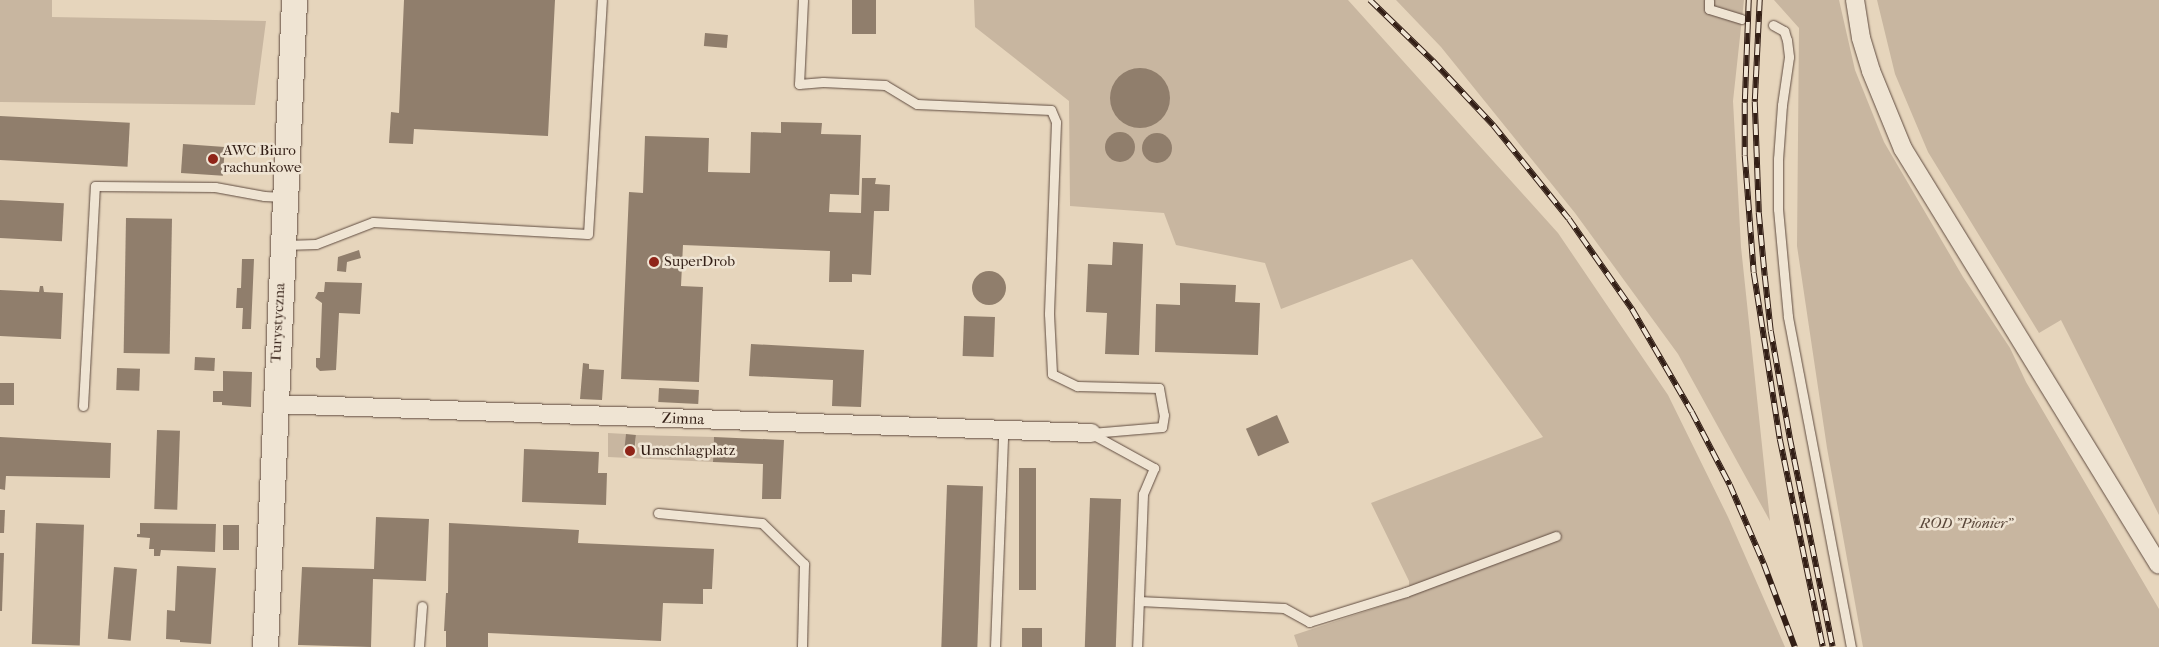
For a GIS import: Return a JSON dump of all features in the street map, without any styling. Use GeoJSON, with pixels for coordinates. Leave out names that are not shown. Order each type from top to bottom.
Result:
{"type":"FeatureCollection","features":[{"type":"Feature","properties":{"kind":"main road","name":"Turystyczna"},"geometry":{"type":"LineString","coordinates":[[265,647],[274,404],[294,0]]}},
{"type":"Feature","properties":{"kind":"street"},"geometry":{"type":"LineString","coordinates":[[1855,0],[1861,38],[1871,71],[1903,149],[2159,565]]}},
{"type":"Feature","properties":{"kind":"street","name":"Zimna"},"geometry":{"type":"LineString","coordinates":[[274,404],[1091,433]]}},
{"type":"Feature","properties":{"kind":"lane"},"geometry":{"type":"LineString","coordinates":[[282,246],[316,244],[373,222],[588,234],[602,0]]}},
{"type":"Feature","properties":{"kind":"lane"},"geometry":{"type":"LineString","coordinates":[[803,0],[799,84],[823,82],[885,85],[917,104],[1051,110],[1056,122],[1049,314],[1052,374],[1077,386],[1159,388],[1164,415],[1162,427],[1091,433]]}},
{"type":"Feature","properties":{"kind":"lane"},"geometry":{"type":"LineString","coordinates":[[1709,0],[1709,9],[1742,20]]}},
{"type":"Feature","properties":{"kind":"lane"},"geometry":{"type":"LineString","coordinates":[[1773,26],[1784,31],[1789,57],[1782,105],[1778,199],[1788,317],[1851,647]]}},
{"type":"Feature","properties":{"kind":"lane"},"geometry":{"type":"LineString","coordinates":[[84,406],[95,186],[215,187],[264,196],[284,197]]}},
{"type":"Feature","properties":{"kind":"lane"},"geometry":{"type":"LineString","coordinates":[[1091,433],[1154,468],[1143,494],[1137,647]]}},
{"type":"Feature","properties":{"kind":"lane"},"geometry":{"type":"LineString","coordinates":[[994,647],[1003,435]]}},
{"type":"Feature","properties":{"kind":"lane"},"geometry":{"type":"LineString","coordinates":[[658,513],[762,523],[804,564],[802,647]]}},
{"type":"Feature","properties":{"kind":"lane"},"geometry":{"type":"LineString","coordinates":[[1139,601],[1284,608],[1309,622],[1406,592],[1556,536]]}},
{"type":"Feature","properties":{"kind":"lane"},"geometry":{"type":"LineString","coordinates":[[420,647],[422,606]]}},
{"type":"Feature","properties":{"kind":"green space"},"geometry":{"type":"Polygon","coordinates":[[[0,0],[52,0],[52,17],[266,21],[255,105],[0,102],[0,0]]]}},
{"type":"Feature","properties":{"kind":"green space"},"geometry":{"type":"Polygon","coordinates":[[[974,0],[1348,0],[1558,233],[1668,395],[1728,517],[1785,647],[1298,647],[1294,635],[1409,597],[1409,581],[1371,503],[1543,437],[1412,259],[1281,309],[1265,263],[1176,245],[1164,213],[1070,206],[1069,101],[975,27],[974,0]]]}},
{"type":"Feature","properties":{"kind":"green space"},"geometry":{"type":"Polygon","coordinates":[[[1396,0],[1744,0],[1733,101],[1741,247],[1770,521],[1678,354],[1575,213],[1441,47],[1396,0]]]}},
{"type":"Feature","properties":{"kind":"green space","name":"ROD \"Pionier\""},"geometry":{"type":"Polygon","coordinates":[[[1774,0],[1839,0],[1855,70],[1884,142],[1963,277],[2010,348],[2026,382],[2159,609],[2159,647],[1863,647],[1827,448],[1797,246],[1799,28],[1774,0]]]}},
{"type":"Feature","properties":{"kind":"green space"},"geometry":{"type":"Polygon","coordinates":[[[1877,0],[2159,0],[2159,515],[2061,320],[2039,333],[1928,152],[1895,74],[1877,0]]]}},
{"type":"Feature","properties":{"kind":"green space"},"geometry":{"type":"Polygon","coordinates":[[[608,433],[626,434],[626,453],[635,454],[636,435],[714,437],[713,462],[608,457],[608,433]]]}},
{"type":"Feature","properties":{"kind":"building"},"geometry":{"type":"Polygon","coordinates":[[[404,0],[555,0],[548,136],[414,129],[413,144],[389,143],[391,112],[399,113],[404,0]]]}},
{"type":"Feature","properties":{"kind":"building"},"geometry":{"type":"Polygon","coordinates":[[[852,0],[876,0],[876,34],[852,34],[852,0]]]}},
{"type":"Feature","properties":{"kind":"building"},"geometry":{"type":"Polygon","coordinates":[[[705,33],[728,35],[727,48],[704,46],[705,33]]]}},
{"type":"Feature","properties":{"kind":"building"},"geometry":{"type":"Polygon","coordinates":[[[1134,68],[1146,68],[1157,73],[1165,81],[1170,92],[1168,110],[1157,123],[1146,128],[1134,128],[1123,123],[1115,115],[1110,104],[1110,92],[1115,81],[1123,73],[1134,68]]]}},
{"type":"Feature","properties":{"kind":"building"},"geometry":{"type":"Polygon","coordinates":[[[0,116],[130,123],[128,167],[0,160],[0,116]]]}},
{"type":"Feature","properties":{"kind":"building","name":"SuperDrob"},"geometry":{"type":"Polygon","coordinates":[[[781,122],[822,123],[821,134],[861,135],[859,195],[830,194],[829,212],[861,213],[862,178],[876,178],[875,184],[890,185],[889,211],[874,211],[871,275],[852,274],[852,282],[829,282],[830,251],[683,245],[681,286],[703,287],[699,382],[621,379],[629,192],[643,193],[645,136],[709,138],[708,172],[750,173],[751,132],[781,133],[781,122]]]}},
{"type":"Feature","properties":{"kind":"building"},"geometry":{"type":"Polygon","coordinates":[[[1120,132],[1131,136],[1135,147],[1131,158],[1120,162],[1109,158],[1105,147],[1109,136],[1120,132]]]}},
{"type":"Feature","properties":{"kind":"building"},"geometry":{"type":"Polygon","coordinates":[[[1157,133],[1168,137],[1172,148],[1168,159],[1157,163],[1146,159],[1142,148],[1146,137],[1157,133]]]}},
{"type":"Feature","properties":{"kind":"building"},"geometry":{"type":"Polygon","coordinates":[[[183,144],[225,147],[223,176],[181,173],[183,144]]]}},
{"type":"Feature","properties":{"kind":"building"},"geometry":{"type":"Polygon","coordinates":[[[0,200],[64,203],[62,241],[0,238],[0,200]]]}},
{"type":"Feature","properties":{"kind":"building"},"geometry":{"type":"Polygon","coordinates":[[[126,218],[172,219],[170,354],[124,353],[126,218]]]}},
{"type":"Feature","properties":{"kind":"building"},"geometry":{"type":"Polygon","coordinates":[[[1113,242],[1143,244],[1139,355],[1105,354],[1107,313],[1086,312],[1088,264],[1112,265],[1113,242]]]}},
{"type":"Feature","properties":{"kind":"building"},"geometry":{"type":"Polygon","coordinates":[[[359,250],[361,258],[347,262],[346,272],[337,271],[338,257],[359,250]]]}},
{"type":"Feature","properties":{"kind":"building"},"geometry":{"type":"Polygon","coordinates":[[[242,259],[254,259],[251,329],[242,329],[243,308],[236,308],[237,288],[241,288],[242,259]]]}},
{"type":"Feature","properties":{"kind":"building"},"geometry":{"type":"Polygon","coordinates":[[[989,271],[1001,276],[1006,288],[1001,300],[989,305],[977,300],[972,288],[977,276],[989,271]]]}},
{"type":"Feature","properties":{"kind":"building"},"geometry":{"type":"Polygon","coordinates":[[[325,282],[362,283],[360,314],[339,313],[336,370],[320,371],[316,367],[316,358],[320,358],[322,303],[315,298],[318,292],[324,292],[325,282]]]}},
{"type":"Feature","properties":{"kind":"building"},"geometry":{"type":"Polygon","coordinates":[[[1180,283],[1236,285],[1235,302],[1260,303],[1258,355],[1155,352],[1156,304],[1180,305],[1180,283]]]}},
{"type":"Feature","properties":{"kind":"building"},"geometry":{"type":"Polygon","coordinates":[[[40,286],[43,286],[44,292],[63,293],[61,339],[0,336],[0,290],[39,292],[40,286]]]}},
{"type":"Feature","properties":{"kind":"building"},"geometry":{"type":"Polygon","coordinates":[[[964,316],[995,317],[994,357],[963,356],[964,316]]]}},
{"type":"Feature","properties":{"kind":"building"},"geometry":{"type":"Polygon","coordinates":[[[751,344],[864,350],[861,407],[832,406],[833,380],[749,376],[751,344]]]}},
{"type":"Feature","properties":{"kind":"building"},"geometry":{"type":"Polygon","coordinates":[[[195,357],[215,358],[214,371],[194,370],[195,357]]]}},
{"type":"Feature","properties":{"kind":"building"},"geometry":{"type":"Polygon","coordinates":[[[583,363],[589,364],[589,369],[604,370],[602,400],[580,399],[583,363]]]}},
{"type":"Feature","properties":{"kind":"building"},"geometry":{"type":"Polygon","coordinates":[[[117,368],[140,369],[139,391],[116,390],[117,368]]]}},
{"type":"Feature","properties":{"kind":"building"},"geometry":{"type":"Polygon","coordinates":[[[223,371],[252,372],[251,407],[222,405],[222,402],[213,402],[213,391],[223,391],[223,371]]]}},
{"type":"Feature","properties":{"kind":"building"},"geometry":{"type":"Polygon","coordinates":[[[0,383],[14,383],[14,405],[0,405],[0,383]]]}},
{"type":"Feature","properties":{"kind":"building"},"geometry":{"type":"Polygon","coordinates":[[[659,388],[699,390],[698,404],[658,402],[659,388]]]}},
{"type":"Feature","properties":{"kind":"building"},"geometry":{"type":"Polygon","coordinates":[[[1277,415],[1289,442],[1258,456],[1246,429],[1277,415]]]}},
{"type":"Feature","properties":{"kind":"building"},"geometry":{"type":"Polygon","coordinates":[[[157,430],[180,431],[177,510],[154,509],[157,430]]]}},
{"type":"Feature","properties":{"kind":"building"},"geometry":{"type":"Polygon","coordinates":[[[626,434],[636,435],[634,454],[624,453],[626,434]]]}},
{"type":"Feature","properties":{"kind":"building"},"geometry":{"type":"Polygon","coordinates":[[[0,437],[111,443],[110,478],[6,476],[5,490],[0,489],[0,437]]]}},
{"type":"Feature","properties":{"kind":"building"},"geometry":{"type":"Polygon","coordinates":[[[714,437],[784,440],[781,499],[762,499],[763,464],[713,462],[714,437]]]}},
{"type":"Feature","properties":{"kind":"building"},"geometry":{"type":"Polygon","coordinates":[[[524,449],[599,452],[598,473],[607,473],[606,505],[522,502],[524,449]]]}},
{"type":"Feature","properties":{"kind":"building"},"geometry":{"type":"Polygon","coordinates":[[[1019,468],[1036,468],[1036,590],[1019,590],[1019,468]]]}},
{"type":"Feature","properties":{"kind":"building"},"geometry":{"type":"Polygon","coordinates":[[[947,485],[983,486],[977,647],[941,647],[947,485]]]}},
{"type":"Feature","properties":{"kind":"building"},"geometry":{"type":"Polygon","coordinates":[[[1090,498],[1121,499],[1116,647],[1085,647],[1090,498]]]}},
{"type":"Feature","properties":{"kind":"building"},"geometry":{"type":"Polygon","coordinates":[[[0,510],[5,510],[4,533],[0,533],[0,510]]]}},
{"type":"Feature","properties":{"kind":"building"},"geometry":{"type":"Polygon","coordinates":[[[376,517],[429,519],[426,581],[373,579],[371,647],[298,645],[302,567],[374,569],[376,517]]]}},
{"type":"Feature","properties":{"kind":"building"},"geometry":{"type":"Polygon","coordinates":[[[36,523],[84,525],[80,646],[32,644],[36,523]]]}},
{"type":"Feature","properties":{"kind":"building"},"geometry":{"type":"Polygon","coordinates":[[[140,523],[216,524],[215,552],[161,550],[160,556],[154,556],[154,549],[149,549],[150,538],[137,537],[137,534],[140,534],[140,523]]]}},
{"type":"Feature","properties":{"kind":"building"},"geometry":{"type":"Polygon","coordinates":[[[449,523],[579,530],[578,543],[714,549],[712,589],[703,589],[703,604],[663,603],[661,641],[488,633],[488,647],[446,647],[446,631],[444,631],[446,593],[448,593],[449,523]]]}},
{"type":"Feature","properties":{"kind":"building"},"geometry":{"type":"Polygon","coordinates":[[[223,525],[239,525],[239,550],[223,550],[223,525]]]}},
{"type":"Feature","properties":{"kind":"building"},"geometry":{"type":"Polygon","coordinates":[[[0,553],[4,553],[2,611],[0,611],[0,553]]]}},
{"type":"Feature","properties":{"kind":"building"},"geometry":{"type":"Polygon","coordinates":[[[177,566],[216,568],[211,644],[166,639],[167,610],[175,611],[177,566]]]}},
{"type":"Feature","properties":{"kind":"building"},"geometry":{"type":"Polygon","coordinates":[[[114,567],[137,569],[131,641],[108,639],[114,567]]]}},
{"type":"Feature","properties":{"kind":"building"},"geometry":{"type":"Polygon","coordinates":[[[1022,628],[1042,628],[1042,647],[1022,647],[1022,628]]]}},
{"type":"Feature","properties":{"kind":"railway"},"geometry":{"type":"LineString","coordinates":[[1370,0],[1433,61],[1494,126],[1569,219],[1632,309],[1692,412],[1730,485],[1764,564],[1795,647]]}},
{"type":"Feature","properties":{"kind":"railway"},"geometry":{"type":"LineString","coordinates":[[1749,0],[1745,156],[1754,273],[1780,439],[1823,647]]}},
{"type":"Feature","properties":{"kind":"railway"},"geometry":{"type":"LineString","coordinates":[[1760,0],[1755,102],[1759,213],[1771,331],[1790,438],[1833,647]]}},
{"type":"Feature","properties":{"kind":"place","name":"AWC Biuro rachunkowe"},"geometry":{"type":"Point","coordinates":[213,159]}},
{"type":"Feature","properties":{"kind":"place","name":"SuperDrob"},"geometry":{"type":"Point","coordinates":[654,262]}},
{"type":"Feature","properties":{"kind":"place","name":"Umschlagplatz"},"geometry":{"type":"Point","coordinates":[630,451]}}]}
